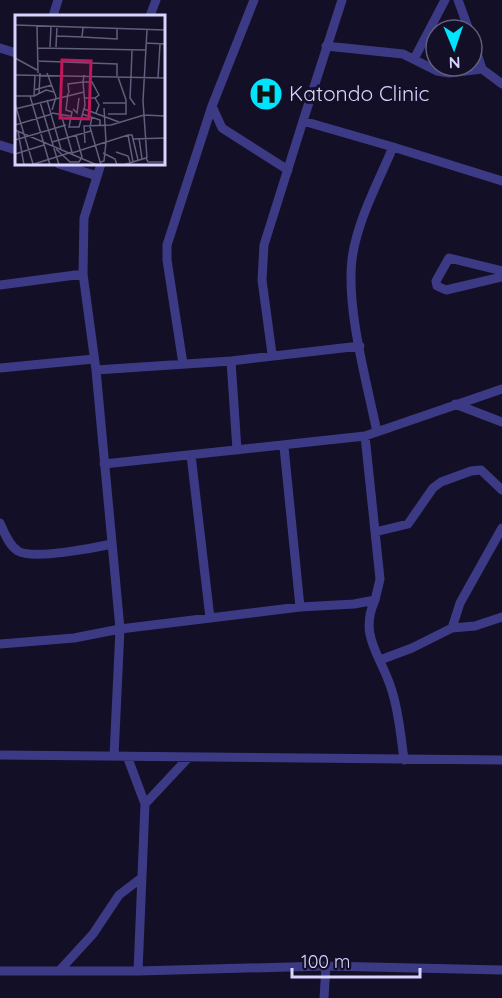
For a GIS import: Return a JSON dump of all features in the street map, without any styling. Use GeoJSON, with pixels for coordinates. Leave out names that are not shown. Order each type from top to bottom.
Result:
{"type":"FeatureCollection","features":[{"type":"Feature","properties":{"kind":"street"},"geometry":{"type":"LineString","coordinates":[[52,15],[58,0]]}},
{"type":"Feature","properties":{"kind":"street"},"geometry":{"type":"LineString","coordinates":[[150,15],[156,0]]}},
{"type":"Feature","properties":{"kind":"street"},"geometry":{"type":"LineString","coordinates":[[183,364],[167,260],[167,245],[212,106],[254,0]]}},
{"type":"Feature","properties":{"kind":"street"},"geometry":{"type":"LineString","coordinates":[[272,354],[261,263],[264,244],[342,0]]}},
{"type":"Feature","properties":{"kind":"street"},"geometry":{"type":"LineString","coordinates":[[414,59],[445,0]]}},
{"type":"Feature","properties":{"kind":"street"},"geometry":{"type":"LineString","coordinates":[[458,0],[465,18]]}},
{"type":"Feature","properties":{"kind":"street"},"geometry":{"type":"LineString","coordinates":[[326,46],[385,51],[414,59],[424,64]]}},
{"type":"Feature","properties":{"kind":"street"},"geometry":{"type":"LineString","coordinates":[[0,48],[15,53]]}},
{"type":"Feature","properties":{"kind":"street"},"geometry":{"type":"LineString","coordinates":[[484,70],[502,84]]}},
{"type":"Feature","properties":{"kind":"street"},"geometry":{"type":"LineString","coordinates":[[212,106],[222,128],[288,170]]}},
{"type":"Feature","properties":{"kind":"street"},"geometry":{"type":"LineString","coordinates":[[303,121],[502,180]]}},
{"type":"Feature","properties":{"kind":"street"},"geometry":{"type":"LineString","coordinates":[[204,130],[222,128]]}},
{"type":"Feature","properties":{"kind":"street"},"geometry":{"type":"LineString","coordinates":[[0,145],[15,150]]}},
{"type":"Feature","properties":{"kind":"street"},"geometry":{"type":"LineString","coordinates":[[377,432],[360,346],[351,281],[352,259],[358,234],[393,147]]}},
{"type":"Feature","properties":{"kind":"street"},"geometry":{"type":"LineString","coordinates":[[62,165],[97,176]]}},
{"type":"Feature","properties":{"kind":"street"},"geometry":{"type":"LineString","coordinates":[[101,165],[84,219],[83,274],[96,370],[120,629],[114,756]]}},
{"type":"Feature","properties":{"kind":"street"},"geometry":{"type":"LineString","coordinates":[[502,271],[449,258],[436,281],[437,286],[446,290],[502,278]]}},
{"type":"Feature","properties":{"kind":"street"},"geometry":{"type":"LineString","coordinates":[[0,285],[83,274]]}},
{"type":"Feature","properties":{"kind":"street"},"geometry":{"type":"LineString","coordinates":[[96,370],[231,360],[360,346]]}},
{"type":"Feature","properties":{"kind":"street"},"geometry":{"type":"LineString","coordinates":[[0,368],[94,359]]}},
{"type":"Feature","properties":{"kind":"street"},"geometry":{"type":"LineString","coordinates":[[231,360],[237,450]]}},
{"type":"Feature","properties":{"kind":"street"},"geometry":{"type":"LineString","coordinates":[[104,464],[284,447],[365,436],[502,389]]}},
{"type":"Feature","properties":{"kind":"street"},"geometry":{"type":"LineString","coordinates":[[456,404],[502,422]]}},
{"type":"Feature","properties":{"kind":"street"},"geometry":{"type":"LineString","coordinates":[[365,436],[380,579],[375,600],[368,615],[371,643],[380,660],[394,701],[404,760]]}},
{"type":"Feature","properties":{"kind":"street"},"geometry":{"type":"LineString","coordinates":[[284,447],[300,607]]}},
{"type":"Feature","properties":{"kind":"street"},"geometry":{"type":"LineString","coordinates":[[192,455],[210,618]]}},
{"type":"Feature","properties":{"kind":"street"},"geometry":{"type":"LineString","coordinates":[[375,532],[408,524],[433,488],[450,478],[481,470],[502,490]]}},
{"type":"Feature","properties":{"kind":"street"},"geometry":{"type":"LineString","coordinates":[[0,523],[13,548],[24,554],[68,552],[112,544]]}},
{"type":"Feature","properties":{"kind":"street"},"geometry":{"type":"LineString","coordinates":[[452,628],[460,603],[502,528]]}},
{"type":"Feature","properties":{"kind":"street"},"geometry":{"type":"LineString","coordinates":[[0,644],[74,638],[120,629],[375,600]]}},
{"type":"Feature","properties":{"kind":"street"},"geometry":{"type":"LineString","coordinates":[[354,604],[368,615]]}},
{"type":"Feature","properties":{"kind":"street"},"geometry":{"type":"LineString","coordinates":[[380,660],[412,648],[452,628],[475,626],[502,617]]}},
{"type":"Feature","properties":{"kind":"street"},"geometry":{"type":"LineString","coordinates":[[0,754],[502,760]]}},
{"type":"Feature","properties":{"kind":"street"},"geometry":{"type":"LineString","coordinates":[[127,756],[145,804],[140,879],[138,971]]}},
{"type":"Feature","properties":{"kind":"street"},"geometry":{"type":"LineString","coordinates":[[145,804],[189,757]]}},
{"type":"Feature","properties":{"kind":"street"},"geometry":{"type":"LineString","coordinates":[[59,971],[93,934],[119,895],[140,879]]}},
{"type":"Feature","properties":{"kind":"street"},"geometry":{"type":"LineString","coordinates":[[0,970],[138,971],[326,966],[502,970]]}},
{"type":"Feature","properties":{"kind":"street"},"geometry":{"type":"LineString","coordinates":[[324,998],[326,966]]}},
{"type":"Feature","properties":{"kind":"place","name":"Katondo Clinic"},"geometry":{"type":"Point","coordinates":[266,94]}}]}
